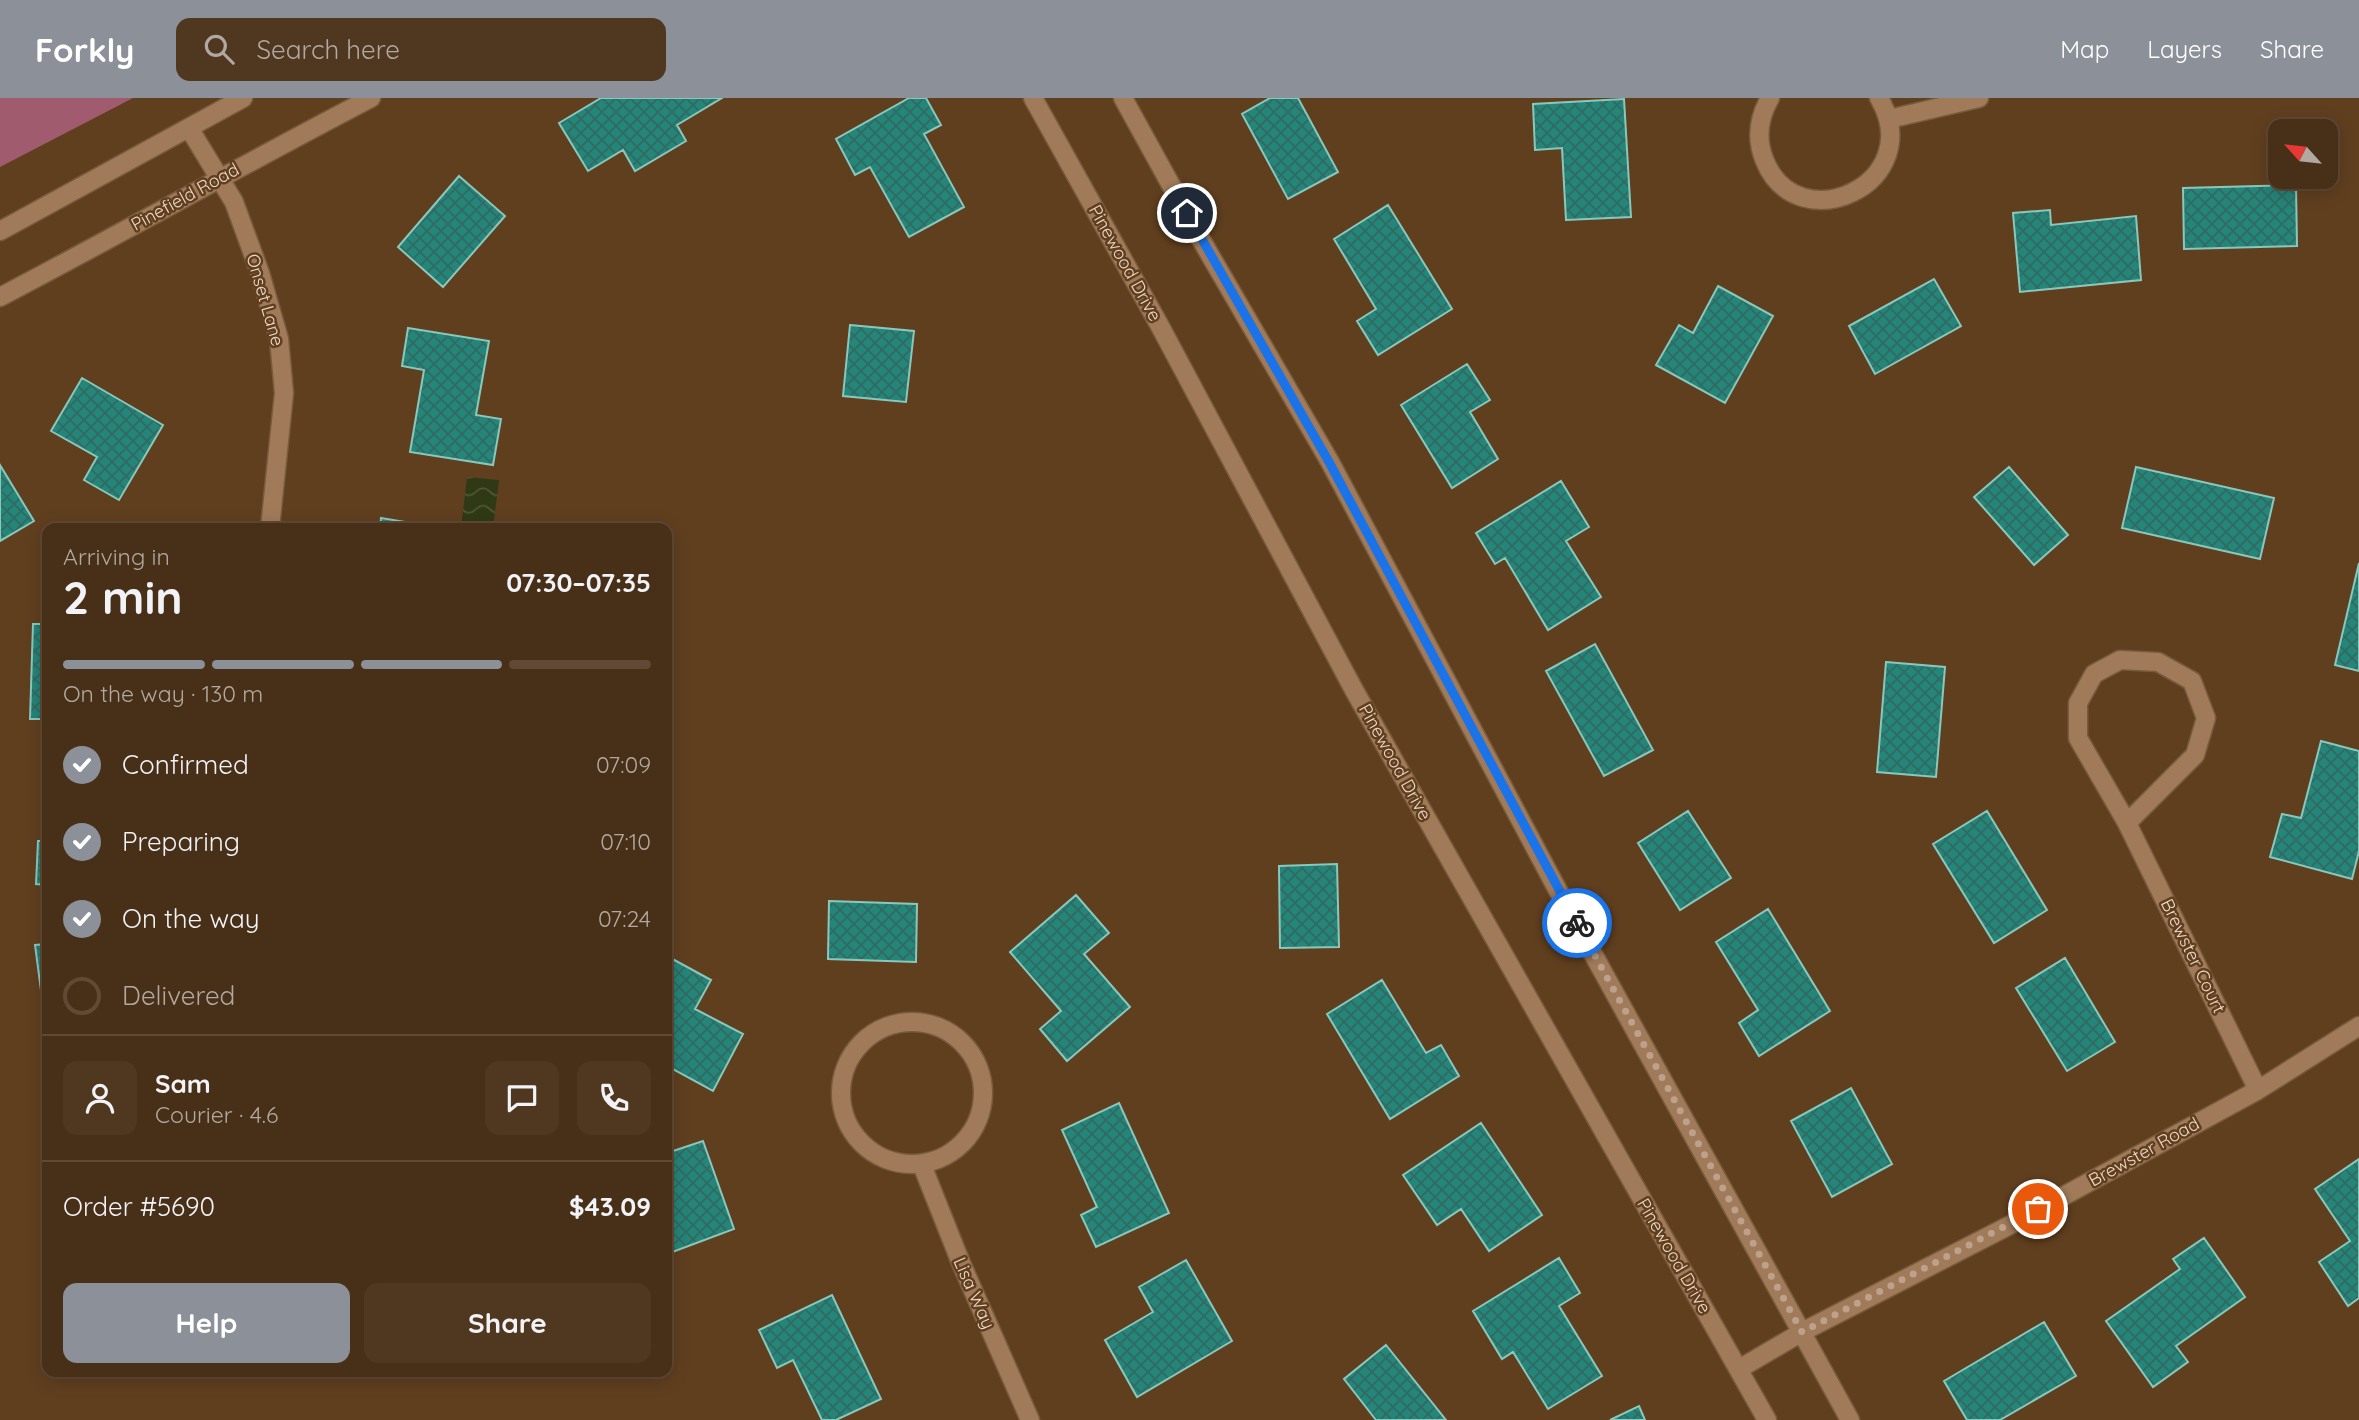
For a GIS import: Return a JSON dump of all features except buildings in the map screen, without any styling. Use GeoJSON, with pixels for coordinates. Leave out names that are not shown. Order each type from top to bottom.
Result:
{"type":"FeatureCollection","features":[{"type":"Feature","properties":{"kind":"street"},"geometry":{"type":"LineString","coordinates":[[0,231],[243,98]]}},
{"type":"Feature","properties":{"kind":"street","name":"Pinefield Road"},"geometry":{"type":"LineString","coordinates":[[0,298],[155,215],[219,177],[371,98]]}},
{"type":"Feature","properties":{"kind":"street","name":"Pinewood Drive"},"geometry":{"type":"LineString","coordinates":[[1033,98],[1161,328],[1354,690],[1767,1420]]}},
{"type":"Feature","properties":{"kind":"street"},"geometry":{"type":"LineString","coordinates":[[1123,98],[1329,462],[1555,885],[1850,1420]]}},
{"type":"Feature","properties":{"kind":"street"},"geometry":{"type":"LineString","coordinates":[[1770,98],[1759,129],[1761,150],[1768,169],[1782,185],[1799,196],[1819,200],[1840,199],[1859,191],[1875,177],[1886,160],[1891,140],[1889,119],[1879,98]]}},
{"type":"Feature","properties":{"kind":"street"},"geometry":{"type":"LineString","coordinates":[[1889,119],[1979,98]]}},
{"type":"Feature","properties":{"kind":"street","name":"Onset Lane"},"geometry":{"type":"LineString","coordinates":[[189,128],[234,202],[260,273],[279,340],[284,393],[271,523]]}},
{"type":"Feature","properties":{"kind":"street","name":"Brewster Court"},"geometry":{"type":"LineString","coordinates":[[2127,823],[2195,755],[2206,718],[2192,681],[2158,662],[2120,660],[2094,674],[2078,703],[2078,738],[2127,823],[2258,1090]]}},
{"type":"Feature","properties":{"kind":"street"},"geometry":{"type":"LineString","coordinates":[[902,1022],[943,1028],[960,1040],[973,1055],[981,1074],[981,1114],[971,1133],[958,1148],[941,1159],[922,1165],[901,1164],[873,1153],[851,1132],[843,1113],[843,1072],[852,1054],[866,1039],[883,1028],[902,1022]]}},
{"type":"Feature","properties":{"kind":"street","name":"Brewster Road"},"geometry":{"type":"LineString","coordinates":[[1739,1369],[1802,1332],[2014,1223],[2258,1090],[2359,1026]]}},
{"type":"Feature","properties":{"kind":"street","name":"Lisa Way"},"geometry":{"type":"LineString","coordinates":[[922,1165],[961,1264],[1030,1420]]}},
{"type":"Feature","properties":{"kind":"shaded area"},"geometry":{"type":"Polygon","coordinates":[[[0,98],[133,98],[0,167],[0,98]]]}},
{"type":"Feature","properties":{"kind":"water"},"geometry":{"type":"Polygon","coordinates":[[[467,477],[499,480],[494,523],[462,523],[467,477]]]}},
{"type":"Feature","properties":{"kind":"way so far"},"geometry":{"type":"LineString","coordinates":[[1577,923],[1802,1332],[2038,1209]]}},
{"type":"Feature","properties":{"kind":"route"},"geometry":{"type":"LineString","coordinates":[[1187,213],[1329,462],[1577,923]]}}]}
